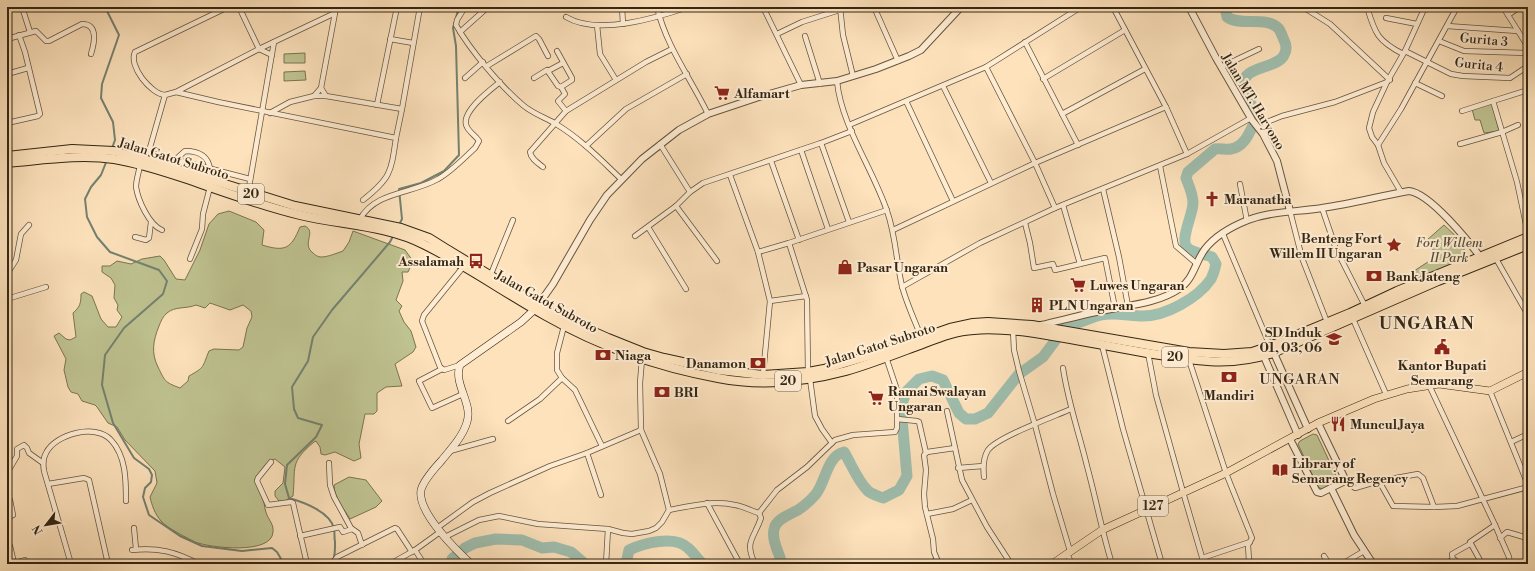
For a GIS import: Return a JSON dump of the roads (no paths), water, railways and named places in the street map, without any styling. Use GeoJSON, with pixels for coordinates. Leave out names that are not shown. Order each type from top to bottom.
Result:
{"type":"FeatureCollection","features":[{"type":"Feature","properties":{"kind":"highway","name":"Jalan Gatot Subroto"},"geometry":{"type":"LineString","coordinates":[[7,163],[74,153]]}},
{"type":"Feature","properties":{"kind":"highway","name":"Jalan Gatot Subroto"},"geometry":{"type":"LineString","coordinates":[[7,156],[74,153],[113,155],[164,165],[246,196],[327,221],[390,229],[429,238],[491,274],[564,326],[611,348],[642,359],[725,379],[776,382],[809,375],[854,361],[921,337],[973,323],[1009,323],[1038,326],[1060,331],[1102,346],[1188,360],[1223,362],[1262,353],[1272,349]]}},
{"type":"Feature","properties":{"kind":"highway","name":"Jalan Gatot Subroto"},"geometry":{"type":"LineString","coordinates":[[113,155],[210,187],[310,210],[360,219],[390,229]]}},
{"type":"Feature","properties":{"kind":"highway","name":"Jalan Gatot Subroto"},"geometry":{"type":"LineString","coordinates":[[400,231],[536,307],[570,322],[643,352],[719,370],[763,374],[809,375],[846,371],[943,336],[985,329],[1013,330],[1046,335],[1077,337],[1189,352],[1224,354],[1249,352],[1262,353]]}},
{"type":"Feature","properties":{"kind":"highway","name":"20"},"geometry":{"type":"LineString","coordinates":[[1272,349],[1353,319],[1494,255],[1528,237]]}},
{"type":"Feature","properties":{"kind":"highway","name":"20"},"geometry":{"type":"LineString","coordinates":[[1494,255],[1528,245]]}},
{"type":"Feature","properties":{"kind":"highway","name":"20"},"geometry":{"type":"LineString","coordinates":[[1272,349],[1397,290],[1482,260]]}},
{"type":"Feature","properties":{"kind":"main road"},"geometry":{"type":"LineString","coordinates":[[471,564],[441,532],[424,506],[421,490],[428,477],[459,438],[468,419],[468,412],[458,375],[460,365],[521,322],[536,307]]}},
{"type":"Feature","properties":{"kind":"main road"},"geometry":{"type":"LineString","coordinates":[[1490,391],[1528,372]]}},
{"type":"Feature","properties":{"kind":"main road","name":"127"},"geometry":{"type":"LineString","coordinates":[[1052,564],[1102,530],[1226,473],[1318,423],[1386,394],[1429,385],[1449,385],[1490,391]]}},
{"type":"Feature","properties":{"kind":"street"},"geometry":{"type":"LineString","coordinates":[[22,7],[30,32]]}},
{"type":"Feature","properties":{"kind":"street"},"geometry":{"type":"LineString","coordinates":[[228,7],[135,52],[133,56],[134,63],[143,79],[157,93],[165,95],[176,92],[259,49],[335,13]]}},
{"type":"Feature","properties":{"kind":"street"},"geometry":{"type":"LineString","coordinates":[[239,7],[259,49],[272,55]]}},
{"type":"Feature","properties":{"kind":"street"},"geometry":{"type":"LineString","coordinates":[[314,96],[321,88],[336,7]]}},
{"type":"Feature","properties":{"kind":"street"},"geometry":{"type":"LineString","coordinates":[[377,105],[397,7]]}},
{"type":"Feature","properties":{"kind":"street"},"geometry":{"type":"LineString","coordinates":[[363,200],[380,186],[388,175],[402,109],[420,7]]}},
{"type":"Feature","properties":{"kind":"street"},"geometry":{"type":"LineString","coordinates":[[465,7],[457,20],[456,25],[465,39],[500,82],[532,112],[556,124],[586,146],[621,179]]}},
{"type":"Feature","properties":{"kind":"street"},"geometry":{"type":"LineString","coordinates":[[461,33],[488,7]]}},
{"type":"Feature","properties":{"kind":"street"},"geometry":{"type":"LineString","coordinates":[[622,7],[623,24]]}},
{"type":"Feature","properties":{"kind":"street"},"geometry":{"type":"LineString","coordinates":[[657,7],[672,49],[708,114]]}},
{"type":"Feature","properties":{"kind":"street"},"geometry":{"type":"LineString","coordinates":[[566,18],[597,25],[623,24],[659,16],[688,7]]}},
{"type":"Feature","properties":{"kind":"street"},"geometry":{"type":"LineString","coordinates":[[706,7],[711,7]]}},
{"type":"Feature","properties":{"kind":"street"},"geometry":{"type":"LineString","coordinates":[[763,7],[801,85]]}},
{"type":"Feature","properties":{"kind":"street"},"geometry":{"type":"LineString","coordinates":[[777,34],[802,22],[840,8],[849,7]]}},
{"type":"Feature","properties":{"kind":"street"},"geometry":{"type":"LineString","coordinates":[[874,7],[898,61]]}},
{"type":"Feature","properties":{"kind":"street"},"geometry":{"type":"LineString","coordinates":[[536,307],[553,284],[595,211],[607,195],[621,179],[660,144],[679,130],[708,114],[759,97],[801,85],[838,81],[898,61],[920,50],[954,9],[961,7]]}},
{"type":"Feature","properties":{"kind":"street"},"geometry":{"type":"LineString","coordinates":[[849,125],[986,67],[1081,7]]}},
{"type":"Feature","properties":{"kind":"street"},"geometry":{"type":"LineString","coordinates":[[1113,7],[1166,107],[1187,154]]}},
{"type":"Feature","properties":{"kind":"street","name":"Jalan MT. Haryono"},"geometry":{"type":"LineString","coordinates":[[1189,7],[1251,119],[1263,134],[1279,168],[1290,211]]}},
{"type":"Feature","properties":{"kind":"street"},"geometry":{"type":"LineString","coordinates":[[1302,7],[1330,24],[1389,81]]}},
{"type":"Feature","properties":{"kind":"street","name":"Gurita 4"},"geometry":{"type":"LineString","coordinates":[[1367,7],[1374,26],[1382,41],[1387,46],[1404,52],[1451,74],[1504,79],[1516,75],[1528,66]]}},
{"type":"Feature","properties":{"kind":"street"},"geometry":{"type":"LineString","coordinates":[[1401,192],[1384,162],[1378,145],[1371,135],[1369,128],[1374,112],[1425,7]]}},
{"type":"Feature","properties":{"kind":"street"},"geometry":{"type":"LineString","coordinates":[[1378,145],[1458,7]]}},
{"type":"Feature","properties":{"kind":"street"},"geometry":{"type":"LineString","coordinates":[[1503,7],[1528,47]]}},
{"type":"Feature","properties":{"kind":"street"},"geometry":{"type":"LineString","coordinates":[[1508,15],[1520,7]]}},
{"type":"Feature","properties":{"kind":"street"},"geometry":{"type":"LineString","coordinates":[[840,8],[843,35],[853,76]]}},
{"type":"Feature","properties":{"kind":"street"},"geometry":{"type":"LineString","coordinates":[[1386,18],[1417,24]]}},
{"type":"Feature","properties":{"kind":"street"},"geometry":{"type":"LineString","coordinates":[[7,29],[9,39],[37,31],[46,41],[49,41],[82,24],[87,24],[94,36],[91,54]]}},
{"type":"Feature","properties":{"kind":"street"},"geometry":{"type":"LineString","coordinates":[[597,25],[600,54],[616,80]]}},
{"type":"Feature","properties":{"kind":"street"},"geometry":{"type":"LineString","coordinates":[[1447,26],[1518,31]]}},
{"type":"Feature","properties":{"kind":"street"},"geometry":{"type":"LineString","coordinates":[[1043,79],[1125,30]]}},
{"type":"Feature","properties":{"kind":"street"},"geometry":{"type":"LineString","coordinates":[[7,123],[40,115],[19,35]]}},
{"type":"Feature","properties":{"kind":"street"},"geometry":{"type":"LineString","coordinates":[[1523,38],[1528,35]]}},
{"type":"Feature","properties":{"kind":"street"},"geometry":{"type":"LineString","coordinates":[[487,66],[536,36],[548,56]]}},
{"type":"Feature","properties":{"kind":"street"},"geometry":{"type":"LineString","coordinates":[[805,36],[820,84]]}},
{"type":"Feature","properties":{"kind":"street"},"geometry":{"type":"LineString","coordinates":[[390,39],[414,43]]}},
{"type":"Feature","properties":{"kind":"street","name":"Gurita 3"},"geometry":{"type":"LineString","coordinates":[[1439,41],[1464,51],[1528,53]]}},
{"type":"Feature","properties":{"kind":"street"},"geometry":{"type":"LineString","coordinates":[[246,196],[263,112],[274,42]]}},
{"type":"Feature","properties":{"kind":"street"},"geometry":{"type":"LineString","coordinates":[[1025,42],[1078,145]]}},
{"type":"Feature","properties":{"kind":"street"},"geometry":{"type":"LineString","coordinates":[[543,167],[534,160],[530,152],[566,111],[616,80],[672,49]]}},
{"type":"Feature","properties":{"kind":"street"},"geometry":{"type":"LineString","coordinates":[[1221,67],[1259,49]]}},
{"type":"Feature","properties":{"kind":"street"},"geometry":{"type":"LineString","coordinates":[[557,51],[572,80],[561,86]]}},
{"type":"Feature","properties":{"kind":"street"},"geometry":{"type":"LineString","coordinates":[[465,78],[483,62]]}},
{"type":"Feature","properties":{"kind":"street"},"geometry":{"type":"LineString","coordinates":[[534,78],[563,63]]}},
{"type":"Feature","properties":{"kind":"street"},"geometry":{"type":"LineString","coordinates":[[986,67],[1035,163],[1055,208]]}},
{"type":"Feature","properties":{"kind":"street"},"geometry":{"type":"LineString","coordinates":[[7,74],[28,68]]}},
{"type":"Feature","properties":{"kind":"street"},"geometry":{"type":"LineString","coordinates":[[1062,114],[1145,69]]}},
{"type":"Feature","properties":{"kind":"street"},"geometry":{"type":"LineString","coordinates":[[548,71],[556,84],[561,86],[565,94],[558,101],[566,111]]}},
{"type":"Feature","properties":{"kind":"street"},"geometry":{"type":"LineString","coordinates":[[586,146],[626,109],[687,74]]}},
{"type":"Feature","properties":{"kind":"street"},"geometry":{"type":"LineString","coordinates":[[838,81],[840,101],[849,125],[887,210],[893,230],[902,287],[921,337]]}},
{"type":"Feature","properties":{"kind":"street"},"geometry":{"type":"LineString","coordinates":[[1263,134],[1267,122],[1335,102],[1389,81]]}},
{"type":"Feature","properties":{"kind":"street"},"geometry":{"type":"LineString","coordinates":[[360,219],[371,205],[384,198],[403,193],[438,179],[476,148],[479,141],[467,128],[465,123],[466,117],[470,110],[500,82]]}},
{"type":"Feature","properties":{"kind":"street"},"geometry":{"type":"LineString","coordinates":[[1415,83],[1442,96]]}},
{"type":"Feature","properties":{"kind":"street"},"geometry":{"type":"LineString","coordinates":[[943,86],[991,183]]}},
{"type":"Feature","properties":{"kind":"street"},"geometry":{"type":"LineString","coordinates":[[321,88],[326,96]]}},
{"type":"Feature","properties":{"kind":"street"},"geometry":{"type":"LineString","coordinates":[[1462,111],[1528,90]]}},
{"type":"Feature","properties":{"kind":"street"},"geometry":{"type":"LineString","coordinates":[[176,92],[263,112],[396,138]]}},
{"type":"Feature","properties":{"kind":"street"},"geometry":{"type":"LineString","coordinates":[[165,95],[149,152],[151,154],[250,179]]}},
{"type":"Feature","properties":{"kind":"street"},"geometry":{"type":"LineString","coordinates":[[270,113],[290,102],[314,96],[326,96],[402,109]]}},
{"type":"Feature","properties":{"kind":"street"},"geometry":{"type":"LineString","coordinates":[[906,101],[954,201]]}},
{"type":"Feature","properties":{"kind":"street"},"geometry":{"type":"LineString","coordinates":[[1493,101],[1516,182],[1528,234]]}},
{"type":"Feature","properties":{"kind":"street"},"geometry":{"type":"LineString","coordinates":[[893,230],[1035,163],[1166,107]]}},
{"type":"Feature","properties":{"kind":"street"},"geometry":{"type":"LineString","coordinates":[[902,287],[980,243],[1055,208],[1187,154],[1251,119]]}},
{"type":"Feature","properties":{"kind":"street"},"geometry":{"type":"LineString","coordinates":[[1460,144],[1502,132],[1518,125]]}},
{"type":"Feature","properties":{"kind":"street"},"geometry":{"type":"LineString","coordinates":[[635,236],[676,206],[690,192],[704,183],[821,144],[852,131]]}},
{"type":"Feature","properties":{"kind":"street"},"geometry":{"type":"LineString","coordinates":[[660,144],[690,192]]}},
{"type":"Feature","properties":{"kind":"street"},"geometry":{"type":"LineString","coordinates":[[821,144],[849,222]]}},
{"type":"Feature","properties":{"kind":"street"},"geometry":{"type":"LineString","coordinates":[[802,150],[828,229]]}},
{"type":"Feature","properties":{"kind":"street"},"geometry":{"type":"LineString","coordinates":[[175,160],[183,152],[187,151],[204,156],[208,160],[210,168]]}},
{"type":"Feature","properties":{"kind":"street"},"geometry":{"type":"LineString","coordinates":[[771,160],[799,240]]}},
{"type":"Feature","properties":{"kind":"street"},"geometry":{"type":"LineString","coordinates":[[140,165],[136,187],[144,210],[151,222],[157,228],[162,230]]}},
{"type":"Feature","properties":{"kind":"street"},"geometry":{"type":"LineString","coordinates":[[1160,166],[1176,246],[1198,262]]}},
{"type":"Feature","properties":{"kind":"street"},"geometry":{"type":"LineString","coordinates":[[730,175],[758,252],[770,301],[763,374]]}},
{"type":"Feature","properties":{"kind":"street"},"geometry":{"type":"LineString","coordinates":[[1240,184],[1247,221]]}},
{"type":"Feature","properties":{"kind":"street"},"geometry":{"type":"LineString","coordinates":[[190,259],[202,229],[203,214],[210,187]]}},
{"type":"Feature","properties":{"kind":"street"},"geometry":{"type":"LineString","coordinates":[[1103,189],[1119,257],[1128,306]]}},
{"type":"Feature","properties":{"kind":"street"},"geometry":{"type":"LineString","coordinates":[[1038,326],[1150,301],[1179,289],[1192,275],[1204,249],[1223,234],[1247,221],[1262,216],[1290,211],[1322,208],[1401,192],[1412,191],[1423,198],[1460,231],[1482,260]]}},
{"type":"Feature","properties":{"kind":"street"},"geometry":{"type":"LineString","coordinates":[[1063,205],[1080,264]]}},
{"type":"Feature","properties":{"kind":"street"},"geometry":{"type":"LineString","coordinates":[[676,206],[718,260]]}},
{"type":"Feature","properties":{"kind":"street"},"geometry":{"type":"LineString","coordinates":[[1322,208],[1336,249],[1365,306]]}},
{"type":"Feature","properties":{"kind":"street"},"geometry":{"type":"LineString","coordinates":[[758,252],[799,240],[887,210]]}},
{"type":"Feature","properties":{"kind":"street"},"geometry":{"type":"LineString","coordinates":[[1290,211],[1302,258],[1327,322]]}},
{"type":"Feature","properties":{"kind":"street"},"geometry":{"type":"LineString","coordinates":[[491,274],[513,220]]}},
{"type":"Feature","properties":{"kind":"street"},"geometry":{"type":"LineString","coordinates":[[135,237],[146,240],[149,238],[151,222]]}},
{"type":"Feature","properties":{"kind":"street"},"geometry":{"type":"LineString","coordinates":[[1025,223],[1034,268],[1053,264],[1055,270],[1105,258],[1114,308]]}},
{"type":"Feature","properties":{"kind":"street"},"geometry":{"type":"LineString","coordinates":[[7,274],[16,260],[21,234],[29,225]]}},
{"type":"Feature","properties":{"kind":"street"},"geometry":{"type":"LineString","coordinates":[[648,227],[686,289]]}},
{"type":"Feature","properties":{"kind":"street"},"geometry":{"type":"LineString","coordinates":[[1223,234],[1308,429]]}},
{"type":"Feature","properties":{"kind":"street"},"geometry":{"type":"LineString","coordinates":[[789,243],[806,296],[809,375],[815,416],[832,444]]}},
{"type":"Feature","properties":{"kind":"street"},"geometry":{"type":"LineString","coordinates":[[1494,255],[1528,315]]}},
{"type":"Feature","properties":{"kind":"street"},"geometry":{"type":"LineString","coordinates":[[442,369],[432,348],[422,318],[464,266]]}},
{"type":"Feature","properties":{"kind":"street"},"geometry":{"type":"LineString","coordinates":[[7,299],[46,287]]}},
{"type":"Feature","properties":{"kind":"street"},"geometry":{"type":"LineString","coordinates":[[770,301],[806,296]]}},
{"type":"Feature","properties":{"kind":"street"},"geometry":{"type":"LineString","coordinates":[[1353,319],[1386,394]]}},
{"type":"Feature","properties":{"kind":"street"},"geometry":{"type":"LineString","coordinates":[[564,326],[556,360],[557,370],[562,378],[575,390],[602,446]]}},
{"type":"Feature","properties":{"kind":"street"},"geometry":{"type":"LineString","coordinates":[[1013,330],[1014,350],[1022,383],[1035,425],[1072,564]]}},
{"type":"Feature","properties":{"kind":"street"},"geometry":{"type":"LineString","coordinates":[[1102,346],[1123,429],[1162,564]]}},
{"type":"Feature","properties":{"kind":"street"},"geometry":{"type":"LineString","coordinates":[[1148,353],[1156,395],[1204,564]]}},
{"type":"Feature","properties":{"kind":"street"},"geometry":{"type":"LineString","coordinates":[[1262,353],[1298,435]]}},
{"type":"Feature","properties":{"kind":"street"},"geometry":{"type":"LineString","coordinates":[[755,564],[750,549],[750,542],[760,518],[759,513],[774,492],[807,467],[840,438],[853,435],[893,433],[897,428],[897,390],[886,357]]}},
{"type":"Feature","properties":{"kind":"street"},"geometry":{"type":"LineString","coordinates":[[441,532],[479,520],[499,516],[538,524],[608,529],[632,534],[649,531],[659,526],[669,510],[658,470],[641,430],[640,383],[642,359]]}},
{"type":"Feature","properties":{"kind":"street"},"geometry":{"type":"LineString","coordinates":[[1188,360],[1226,473],[1252,538],[1248,545],[1249,561],[1247,564]]}},
{"type":"Feature","properties":{"kind":"street"},"geometry":{"type":"LineString","coordinates":[[460,365],[442,369],[419,381],[432,408],[463,394]]}},
{"type":"Feature","properties":{"kind":"street"},"geometry":{"type":"LineString","coordinates":[[1062,368],[1071,409],[1088,468],[1102,530],[1112,564]]}},
{"type":"Feature","properties":{"kind":"street"},"geometry":{"type":"LineString","coordinates":[[508,421],[540,399],[562,378]]}},
{"type":"Feature","properties":{"kind":"street"},"geometry":{"type":"LineString","coordinates":[[1429,385],[1495,525],[1509,557],[1510,564]]}},
{"type":"Feature","properties":{"kind":"street"},"geometry":{"type":"LineString","coordinates":[[1279,393],[1289,388]]}},
{"type":"Feature","properties":{"kind":"street"},"geometry":{"type":"LineString","coordinates":[[1379,481],[1393,506],[1451,507],[1528,486],[1490,391]]}},
{"type":"Feature","properties":{"kind":"street"},"geometry":{"type":"LineString","coordinates":[[984,477],[983,466],[986,454],[993,445],[1012,434],[1071,409]]}},
{"type":"Feature","properties":{"kind":"street"},"geometry":{"type":"LineString","coordinates":[[947,411],[958,468],[962,480],[994,539],[1011,564]]}},
{"type":"Feature","properties":{"kind":"street"},"geometry":{"type":"LineString","coordinates":[[897,419],[917,420],[919,422],[926,453],[924,455],[926,470],[924,494],[933,539],[934,552],[938,562],[929,564]]}},
{"type":"Feature","properties":{"kind":"street"},"geometry":{"type":"LineString","coordinates":[[1318,423],[1345,481],[1355,488],[1379,481],[1418,474],[1423,478],[1434,507]]}},
{"type":"Feature","properties":{"kind":"street"},"geometry":{"type":"LineString","coordinates":[[390,564],[414,551],[441,532],[473,502],[563,461],[587,453],[641,430]]}},
{"type":"Feature","properties":{"kind":"street"},"geometry":{"type":"LineString","coordinates":[[71,564],[43,463],[46,452],[52,445],[68,435],[87,431],[106,436],[111,440],[122,461],[126,482],[126,501]]}},
{"type":"Feature","properties":{"kind":"street"},"geometry":{"type":"LineString","coordinates":[[1511,442],[1528,434]]}},
{"type":"Feature","properties":{"kind":"street"},"geometry":{"type":"LineString","coordinates":[[449,451],[493,439]]}},
{"type":"Feature","properties":{"kind":"street"},"geometry":{"type":"LineString","coordinates":[[1290,439],[1316,492],[1320,493],[1345,481]]}},
{"type":"Feature","properties":{"kind":"street"},"geometry":{"type":"LineString","coordinates":[[7,472],[17,456],[17,449],[22,446],[26,446],[29,453],[43,463]]}},
{"type":"Feature","properties":{"kind":"street"},"geometry":{"type":"LineString","coordinates":[[926,453],[955,448]]}},
{"type":"Feature","properties":{"kind":"street"},"geometry":{"type":"LineString","coordinates":[[587,453],[601,495]]}},
{"type":"Feature","properties":{"kind":"street"},"geometry":{"type":"LineString","coordinates":[[271,462],[257,480],[268,505],[292,503],[307,564]]}},
{"type":"Feature","properties":{"kind":"street"},"geometry":{"type":"LineString","coordinates":[[328,463],[332,492],[352,529],[358,533],[362,545]]}},
{"type":"Feature","properties":{"kind":"street"},"geometry":{"type":"LineString","coordinates":[[958,468],[983,466]]}},
{"type":"Feature","properties":{"kind":"street"},"geometry":{"type":"LineString","coordinates":[[48,484],[84,478],[89,480],[108,564]]}},
{"type":"Feature","properties":{"kind":"street"},"geometry":{"type":"LineString","coordinates":[[1331,488],[1354,535],[1373,564]]}},
{"type":"Feature","properties":{"kind":"street"},"geometry":{"type":"LineString","coordinates":[[7,518],[13,515],[10,500]]}},
{"type":"Feature","properties":{"kind":"street"},"geometry":{"type":"LineString","coordinates":[[927,514],[953,509],[972,500]]}},
{"type":"Feature","properties":{"kind":"street"},"geometry":{"type":"LineString","coordinates":[[669,510],[708,504],[736,505],[759,513]]}},
{"type":"Feature","properties":{"kind":"street"},"geometry":{"type":"LineString","coordinates":[[708,504],[740,564]]}},
{"type":"Feature","properties":{"kind":"street"},"geometry":{"type":"LineString","coordinates":[[1453,561],[1452,554],[1470,544],[1471,541],[1495,525]]}},
{"type":"Feature","properties":{"kind":"street"},"geometry":{"type":"LineString","coordinates":[[300,536],[340,527],[343,532],[352,529]]}},
{"type":"Feature","properties":{"kind":"street"},"geometry":{"type":"LineString","coordinates":[[134,528],[134,549],[156,549],[170,551],[199,564]]}},
{"type":"Feature","properties":{"kind":"street"},"geometry":{"type":"LineString","coordinates":[[325,564],[333,562],[337,557],[392,528],[396,528],[424,564]]}},
{"type":"Feature","properties":{"kind":"street"},"geometry":{"type":"LineString","coordinates":[[606,564],[608,529]]}},
{"type":"Feature","properties":{"kind":"street"},"geometry":{"type":"LineString","coordinates":[[1500,538],[1507,532],[1524,537]]}},
{"type":"Feature","properties":{"kind":"street"},"geometry":{"type":"LineString","coordinates":[[1202,558],[1250,542]]}},
{"type":"Feature","properties":{"kind":"street"},"geometry":{"type":"LineString","coordinates":[[1470,544],[1482,564]]}},
{"type":"Feature","properties":{"kind":"street"},"geometry":{"type":"LineString","coordinates":[[10,546],[13,564],[25,560],[27,564]]}},
{"type":"Feature","properties":{"kind":"street"},"geometry":{"type":"LineString","coordinates":[[1342,564],[1364,551]]}},
{"type":"Feature","properties":{"kind":"street"},"geometry":{"type":"LineString","coordinates":[[1324,556],[1328,564]]}},
{"type":"Feature","properties":{"kind":"street"},"geometry":{"type":"LineString","coordinates":[[1441,564],[1453,561],[1457,561],[1459,564]]}},
{"type":"Feature","properties":{"kind":"waterway"},"geometry":{"type":"LineString","coordinates":[[105,7],[119,35],[102,84],[101,98],[113,122],[115,140],[112,148]]}},
{"type":"Feature","properties":{"kind":"waterway"},"geometry":{"type":"LineString","coordinates":[[399,225],[402,219],[399,189],[421,183],[444,171],[459,155],[456,46],[453,28],[459,7]]}},
{"type":"Feature","properties":{"kind":"waterway"},"geometry":{"type":"LineString","coordinates":[[782,564],[774,540],[775,526],[782,518],[800,508],[816,494],[830,464],[838,454],[844,452],[861,482],[871,493],[883,498],[899,490],[907,476],[901,407],[906,392],[919,379],[932,376],[943,380],[959,413],[966,419],[975,419],[988,413],[1019,374],[1043,357],[1066,326],[1106,314],[1143,316],[1162,313],[1181,305],[1190,299],[1211,279],[1216,264],[1212,257],[1191,250],[1186,246],[1185,242],[1186,231],[1193,203],[1192,193],[1186,178],[1188,172],[1215,149],[1231,149],[1241,145],[1257,117],[1245,90],[1244,80],[1253,71],[1280,60],[1286,49],[1280,31],[1274,25],[1261,22],[1233,20],[1227,17],[1225,7]]}},
{"type":"Feature","properties":{"kind":"waterway"},"geometry":{"type":"LineString","coordinates":[[107,160],[101,175],[91,187],[85,199],[87,217],[97,237],[110,252],[159,270],[167,281],[163,294],[124,328],[105,355],[102,385],[113,423],[134,458],[149,469],[152,475],[151,482],[145,488],[143,497],[149,515],[180,536],[202,546],[242,551],[272,548],[277,552],[284,564]]}},
{"type":"Feature","properties":{"kind":"waterway"},"geometry":{"type":"LineString","coordinates":[[332,564],[335,553],[332,523],[316,509],[302,502],[289,498],[285,484],[287,465],[316,437],[322,425],[298,418],[294,409],[292,387],[308,361],[313,337],[332,310],[390,242],[393,236]]}},
{"type":"Feature","properties":{"kind":"waterway"},"geometry":{"type":"LineString","coordinates":[[452,564],[452,559],[465,548],[475,543],[496,539],[522,540],[542,548],[554,547],[571,552],[585,564]]}},
{"type":"Feature","properties":{"kind":"waterway"},"geometry":{"type":"LineString","coordinates":[[626,564],[629,550],[651,543],[667,541],[682,544],[688,548],[703,564]]}},
{"type":"Feature","properties":{"kind":"place","name":"Alfamart"},"geometry":{"type":"Point","coordinates":[722,93]}},
{"type":"Feature","properties":{"kind":"place","name":"Maranatha"},"geometry":{"type":"Point","coordinates":[1212,199]}},
{"type":"Feature","properties":{"kind":"place","name":"Benteng Fort Willem II Ungaran"},"geometry":{"type":"Point","coordinates":[1394,245]}},
{"type":"Feature","properties":{"kind":"place","name":"Assalamah"},"geometry":{"type":"Point","coordinates":[476,261]}},
{"type":"Feature","properties":{"kind":"place","name":"Pasar Ungaran"},"geometry":{"type":"Point","coordinates":[845,267]}},
{"type":"Feature","properties":{"kind":"place","name":"Bank Jateng"},"geometry":{"type":"Point","coordinates":[1374,276]}},
{"type":"Feature","properties":{"kind":"place","name":"Luwes Ungaran"},"geometry":{"type":"Point","coordinates":[1078,285]}},
{"type":"Feature","properties":{"kind":"place","name":"PLN Ungaran"},"geometry":{"type":"Point","coordinates":[1037,305]}},
{"type":"Feature","properties":{"kind":"place","name":"SD Induk 01, 03, 06"},"geometry":{"type":"Point","coordinates":[1334,339]}},
{"type":"Feature","properties":{"kind":"place","name":"Kantor Bupati Semarang"},"geometry":{"type":"Point","coordinates":[1442,347]}},
{"type":"Feature","properties":{"kind":"place","name":"Niaga"},"geometry":{"type":"Point","coordinates":[603,355]}},
{"type":"Feature","properties":{"kind":"place","name":"Danamon"},"geometry":{"type":"Point","coordinates":[758,363]}},
{"type":"Feature","properties":{"kind":"place","name":"Mandiri"},"geometry":{"type":"Point","coordinates":[1229,377]}},
{"type":"Feature","properties":{"kind":"place","name":"BRI"},"geometry":{"type":"Point","coordinates":[662,392]}},
{"type":"Feature","properties":{"kind":"place","name":"Ramai Swalayan Ungaran"},"geometry":{"type":"Point","coordinates":[876,398]}},
{"type":"Feature","properties":{"kind":"place","name":"Muncul Jaya"},"geometry":{"type":"Point","coordinates":[1338,424]}},
{"type":"Feature","properties":{"kind":"place","name":"Library of Semarang Regency"},"geometry":{"type":"Point","coordinates":[1280,470]}},
{"type":"Feature","properties":{"kind":"district","name":"UNGARAN"},"geometry":{"type":"Point","coordinates":[1427,323]}},
{"type":"Feature","properties":{"kind":"district","name":"UNGARAN"},"geometry":{"type":"Point","coordinates":[1300,379]}},
{"type":"Feature","properties":{"kind":"park label","name":"Fort Willem II Park"},"geometry":{"type":"Point","coordinates":[1449,250]}}]}
